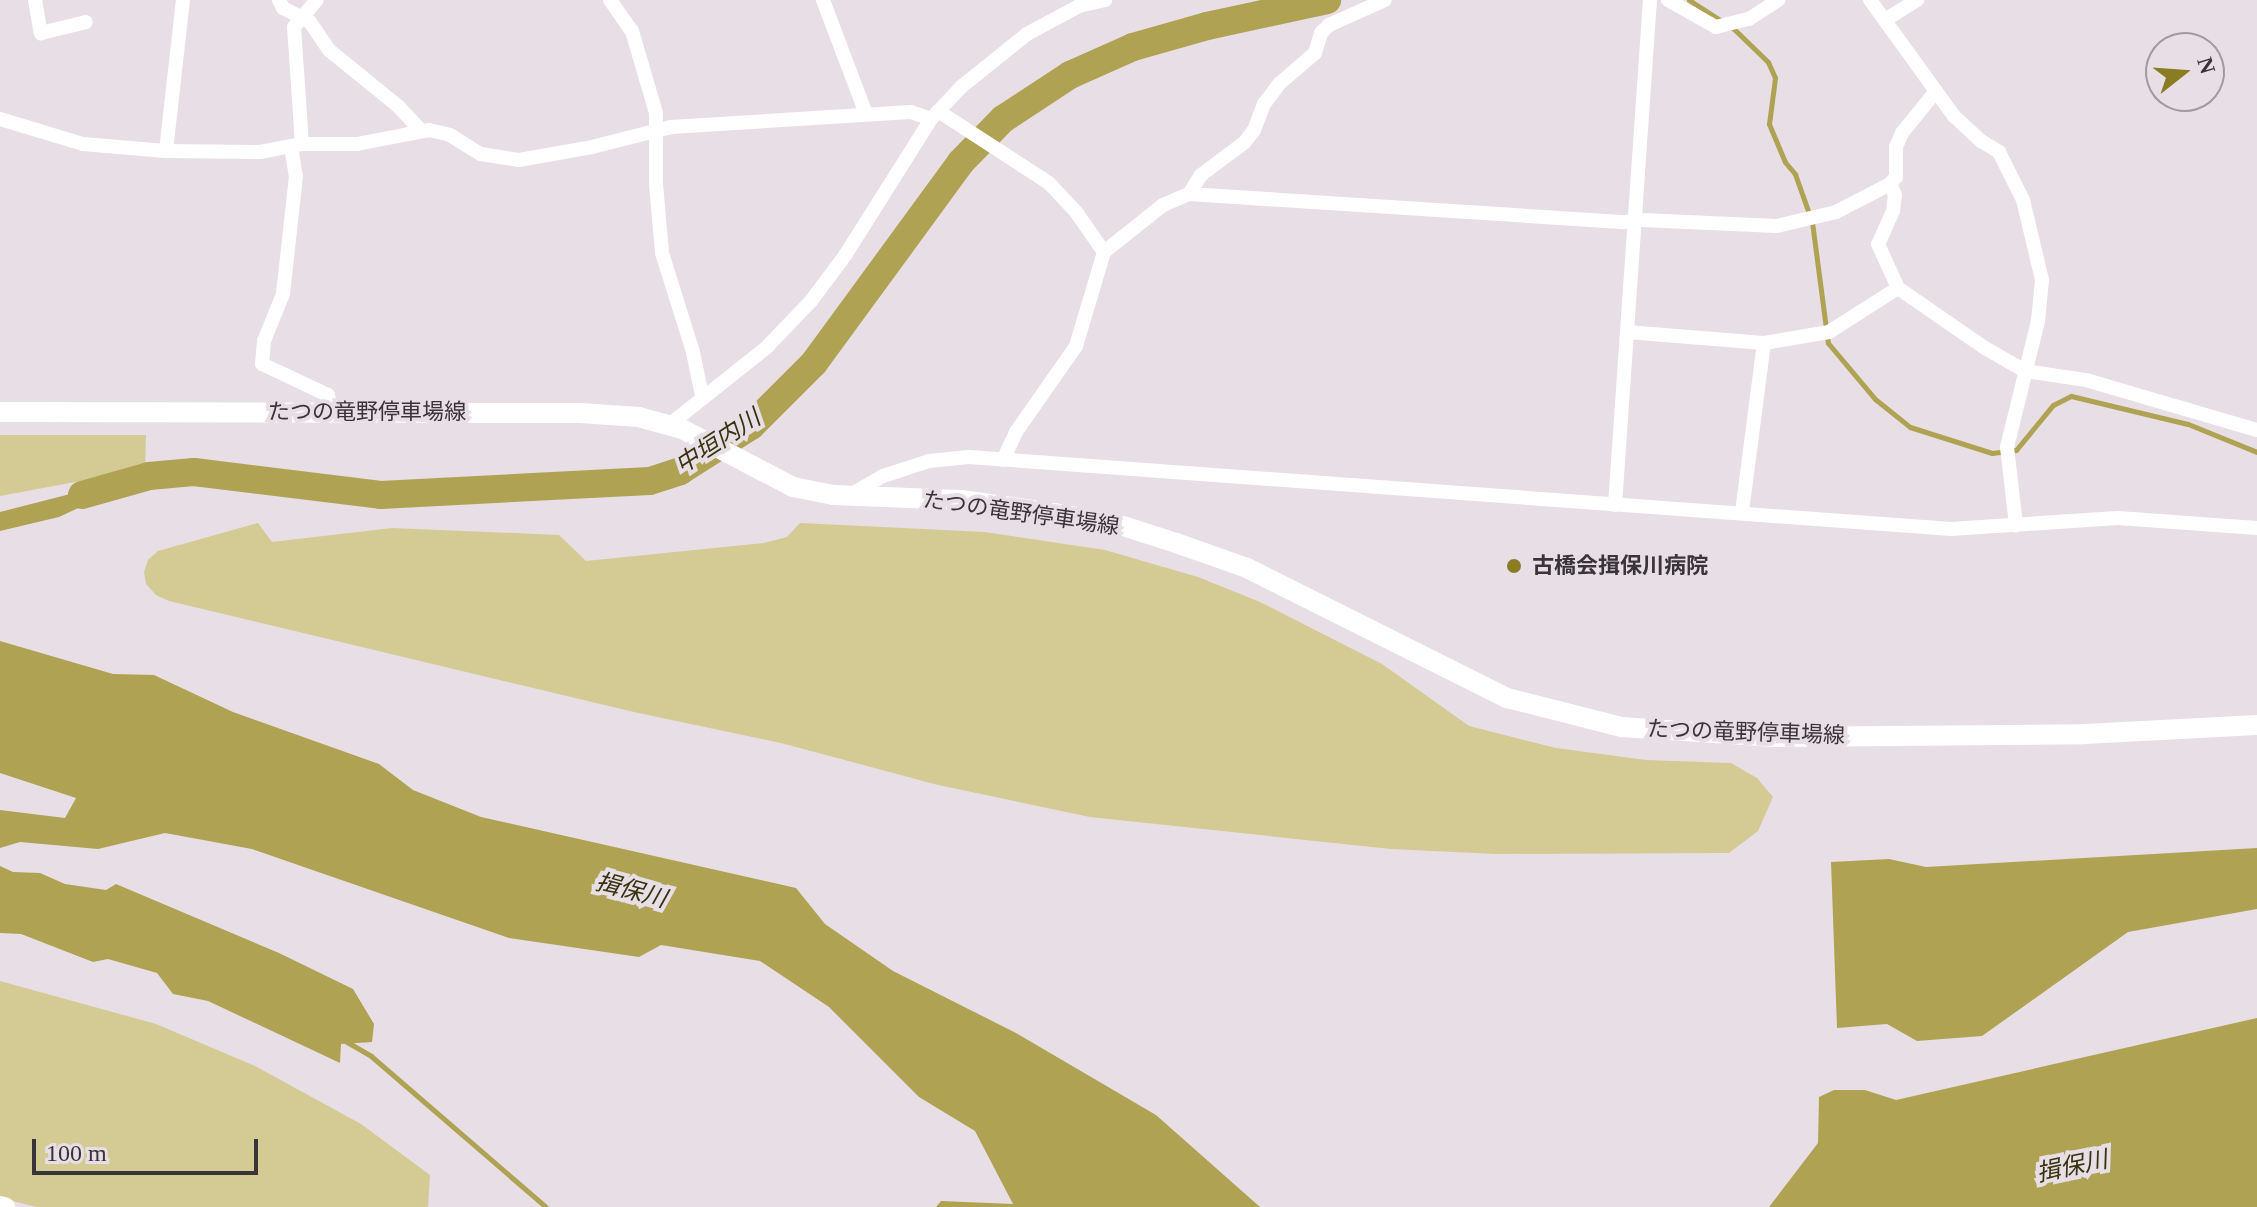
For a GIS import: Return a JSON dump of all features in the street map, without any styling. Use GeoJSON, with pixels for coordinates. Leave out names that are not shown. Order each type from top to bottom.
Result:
{"type":"FeatureCollection","features":[{"type":"Feature","properties":{"kind":"main road","name":"たつの竜野停車場線"},"geometry":{"type":"LineString","coordinates":[[0,412],[580,413],[639,417],[676,427],[793,487],[849,495],[961,500],[1120,525],[1247,568],[1507,698],[1622,727],[1771,737],[2085,734],[2257,725]]}},
{"type":"Feature","properties":{"kind":"street"},"geometry":{"type":"LineString","coordinates":[[35,0],[41,33],[86,22]]}},
{"type":"Feature","properties":{"kind":"street"},"geometry":{"type":"LineString","coordinates":[[166,151],[183,0]]}},
{"type":"Feature","properties":{"kind":"street"},"geometry":{"type":"LineString","coordinates":[[279,0],[283,8],[310,22],[343,63],[398,106],[420,130]]}},
{"type":"Feature","properties":{"kind":"street"},"geometry":{"type":"LineString","coordinates":[[317,0],[294,27],[296,176],[283,294],[264,341],[262,364],[328,395],[332,413]]}},
{"type":"Feature","properties":{"kind":"street"},"geometry":{"type":"LineString","coordinates":[[610,0],[632,31],[658,128],[656,184],[662,253],[693,352],[702,396]]}},
{"type":"Feature","properties":{"kind":"street"},"geometry":{"type":"LineString","coordinates":[[823,0],[866,114]]}},
{"type":"Feature","properties":{"kind":"street"},"geometry":{"type":"LineString","coordinates":[[676,427],[702,396],[767,347],[811,301],[937,115],[961,87],[1027,34],[1079,6],[1105,0]]}},
{"type":"Feature","properties":{"kind":"street"},"geometry":{"type":"LineString","coordinates":[[1189,194],[1201,175],[1244,143],[1254,130],[1264,104],[1280,83],[1315,53],[1321,33],[1329,25],[1385,0]]}},
{"type":"Feature","properties":{"kind":"street"},"geometry":{"type":"LineString","coordinates":[[1615,505],[1650,0]]}},
{"type":"Feature","properties":{"kind":"street"},"geometry":{"type":"LineString","coordinates":[[1668,0],[1716,27],[1731,25],[1778,0]]}},
{"type":"Feature","properties":{"kind":"street"},"geometry":{"type":"LineString","coordinates":[[1870,0],[1954,116],[1981,141],[1999,152],[2023,200],[2042,280],[2038,321],[2007,451],[2016,525]]}},
{"type":"Feature","properties":{"kind":"street"},"geometry":{"type":"LineString","coordinates":[[1885,20],[1917,0]]}},
{"type":"Feature","properties":{"kind":"street"},"geometry":{"type":"LineString","coordinates":[[1003,460],[1016,432],[1076,346],[1104,252],[1163,205],[1189,194],[1633,221],[1777,226],[1836,212],[1890,184],[1896,177],[1896,147],[1902,133],[1936,91]]}},
{"type":"Feature","properties":{"kind":"street"},"geometry":{"type":"LineString","coordinates":[[0,119],[83,144],[166,151],[260,152],[297,145],[376,142],[420,130],[450,135],[481,154],[519,160],[592,147],[658,128],[866,114],[911,112],[937,115],[1015,158],[1049,183],[1076,212],[1104,252]]}},
{"type":"Feature","properties":{"kind":"street"},"geometry":{"type":"LineString","coordinates":[[1890,184],[1895,195],[1893,211],[1878,244],[1898,288],[1985,348],[2025,371],[2086,380],[2257,430]]}},
{"type":"Feature","properties":{"kind":"street"},"geometry":{"type":"LineString","coordinates":[[1627,332],[1764,343],[1825,333],[1898,288]]}},
{"type":"Feature","properties":{"kind":"street"},"geometry":{"type":"LineString","coordinates":[[1742,512],[1764,343]]}},
{"type":"Feature","properties":{"kind":"street"},"geometry":{"type":"LineString","coordinates":[[849,495],[883,476],[929,461],[969,457],[1951,529],[2118,518],[2257,528]]}},
{"type":"Feature","properties":{"kind":"shaded area"},"geometry":{"type":"Polygon","coordinates":[[[0,435],[146,435],[145,469],[0,496],[0,435]]]}},
{"type":"Feature","properties":{"kind":"shaded area"},"geometry":{"type":"Polygon","coordinates":[[[258,523],[272,542],[392,528],[559,535],[586,561],[764,543],[787,537],[800,523],[985,532],[1105,550],[1198,577],[1260,602],[1382,664],[1469,726],[1556,748],[1646,760],[1731,763],[1757,778],[1773,797],[1758,831],[1729,853],[1496,854],[1391,849],[1090,817],[938,785],[781,743],[634,712],[169,601],[156,595],[146,584],[144,572],[148,560],[158,551],[258,523]]]}},
{"type":"Feature","properties":{"kind":"shaded area"},"geometry":{"type":"Polygon","coordinates":[[[0,981],[156,1024],[255,1066],[361,1124],[430,1175],[428,1207],[37,1207],[0,1198],[0,981]]]}},
{"type":"Feature","properties":{"kind":"water"},"geometry":{"type":"Polygon","coordinates":[[[117,482],[117,490],[59,517],[0,531],[0,512],[117,482]]]}},
{"type":"Feature","properties":{"kind":"water","name":"揖保川"},"geometry":{"type":"Polygon","coordinates":[[[0,641],[113,674],[154,675],[233,712],[379,764],[413,790],[481,817],[796,888],[825,924],[893,971],[1016,1033],[1156,1115],[1260,1207],[936,1207],[941,1201],[1013,1204],[975,1131],[919,1097],[829,1007],[760,961],[661,945],[639,957],[509,938],[252,849],[165,833],[98,849],[20,842],[0,848],[0,810],[65,818],[76,798],[0,773],[0,641]]]}},
{"type":"Feature","properties":{"kind":"water"},"geometry":{"type":"Polygon","coordinates":[[[2257,848],[2257,909],[2128,932],[1982,1036],[1917,1041],[1887,1024],[1837,1028],[1831,862],[1889,859],[1926,867],[2257,848]]]}},
{"type":"Feature","properties":{"kind":"water"},"geometry":{"type":"Polygon","coordinates":[[[0,866],[13,872],[40,873],[65,884],[106,890],[116,884],[279,953],[353,989],[374,1024],[372,1042],[341,1044],[340,1063],[208,1001],[173,994],[157,973],[108,959],[93,962],[21,934],[0,933],[0,866]]]}},
{"type":"Feature","properties":{"kind":"water","name":"揖保川"},"geometry":{"type":"Polygon","coordinates":[[[2257,1018],[2257,1207],[1769,1207],[1818,1143],[1819,1097],[1834,1090],[1865,1090],[1896,1100],[2257,1018]]]}},
{"type":"Feature","properties":{"kind":"waterway","name":"中垣内川"},"geometry":{"type":"LineString","coordinates":[[82,495],[149,476],[194,472],[381,495],[650,481],[680,471],[751,426],[814,363],[961,162],[1003,119],[1070,75],[1133,47],[1207,26],[1327,0]]}},
{"type":"Feature","properties":{"kind":"waterway"},"geometry":{"type":"LineString","coordinates":[[1689,0],[1734,29],[1768,62],[1775,78],[1769,124],[1785,162],[1795,174],[1812,222],[1828,343],[1875,399],[1910,427],[1992,453],[2016,450],[2053,405],[2071,396],[2188,424],[2257,452]]}},
{"type":"Feature","properties":{"kind":"waterway"},"geometry":{"type":"LineString","coordinates":[[347,1042],[371,1056],[546,1207]]}},
{"type":"Feature","properties":{"kind":"place","name":"古橋会揖保川病院"},"geometry":{"type":"Point","coordinates":[1514,566]}}]}
